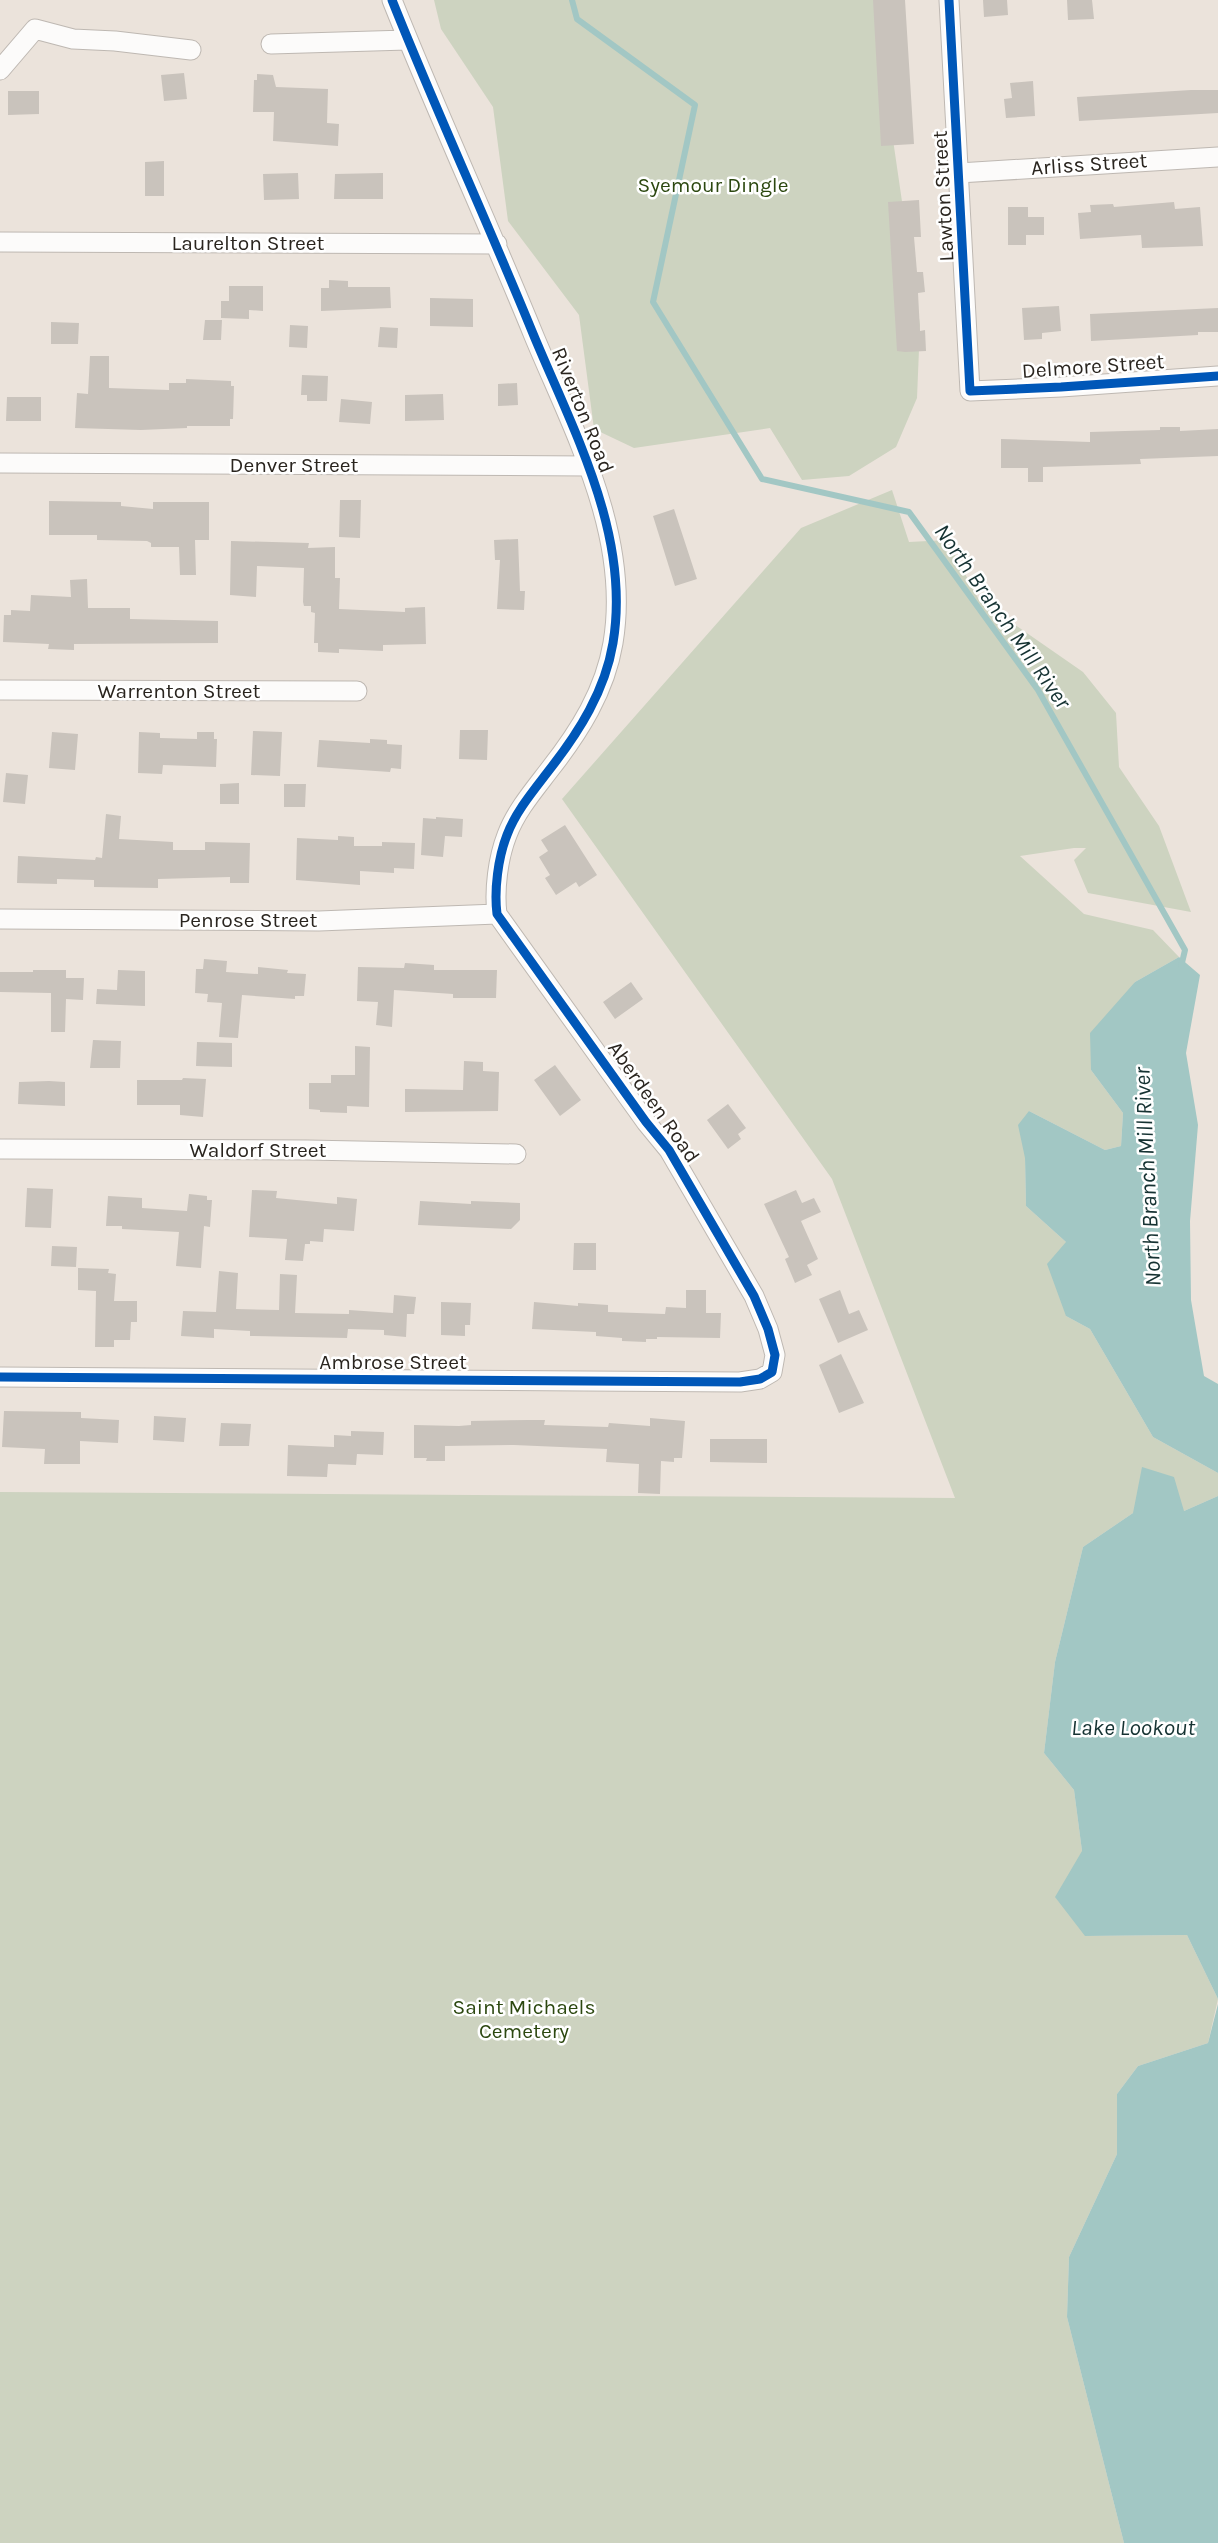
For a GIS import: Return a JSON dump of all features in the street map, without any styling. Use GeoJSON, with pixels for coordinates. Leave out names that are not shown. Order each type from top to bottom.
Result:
{"type":"FeatureCollection","features":[{"type":"Feature","properties":{"kind":"street","name":"Riverton Road"},"geometry":{"type":"LineString","coordinates":[[392,0],[497,244],[588,466],[607,525],[615,565],[617,611],[611,657],[602,683],[581,724],[522,808],[506,836],[500,864],[497,914]]}},
{"type":"Feature","properties":{"kind":"street","name":"Lawton Street"},"geometry":{"type":"LineString","coordinates":[[949,0],[970,391]]}},
{"type":"Feature","properties":{"kind":"street"},"geometry":{"type":"LineString","coordinates":[[0,71],[34,29],[73,39],[191,50]]}},
{"type":"Feature","properties":{"kind":"street"},"geometry":{"type":"LineString","coordinates":[[271,44],[407,40]]}},
{"type":"Feature","properties":{"kind":"street","name":"Arliss Street"},"geometry":{"type":"LineString","coordinates":[[959,173],[1218,157]]}},
{"type":"Feature","properties":{"kind":"street","name":"Laurelton Street"},"geometry":{"type":"LineString","coordinates":[[0,242],[497,244]]}},
{"type":"Feature","properties":{"kind":"street","name":"Delmore Street"},"geometry":{"type":"LineString","coordinates":[[970,391],[1218,376]]}},
{"type":"Feature","properties":{"kind":"street","name":"Denver Street"},"geometry":{"type":"LineString","coordinates":[[0,463],[588,466]]}},
{"type":"Feature","properties":{"kind":"street","name":"Warrenton Street"},"geometry":{"type":"LineString","coordinates":[[0,690],[357,691]]}},
{"type":"Feature","properties":{"kind":"street","name":"Penrose Street"},"geometry":{"type":"LineString","coordinates":[[0,919],[319,921],[497,914]]}},
{"type":"Feature","properties":{"kind":"street","name":"Aberdeen Road"},"geometry":{"type":"LineString","coordinates":[[497,914],[669,1150],[754,1296],[771,1338],[775,1361]]}},
{"type":"Feature","properties":{"kind":"street","name":"Waldorf Street"},"geometry":{"type":"LineString","coordinates":[[0,1149],[516,1154]]}},
{"type":"Feature","properties":{"kind":"street","name":"Ambrose Street"},"geometry":{"type":"LineString","coordinates":[[0,1377],[740,1382],[769,1375],[775,1367],[775,1361]]}},
{"type":"Feature","properties":{"kind":"green space","name":"Syemour Dingle"},"geometry":{"type":"Polygon","coordinates":[[[434,0],[884,0],[883,71],[920,325],[917,398],[896,447],[849,476],[802,480],[770,428],[634,448],[594,429],[579,315],[508,221],[493,107],[441,29],[434,0]]]}},
{"type":"Feature","properties":{"kind":"green space","name":"Saint Michaels Cemetery"},"geometry":{"type":"Polygon","coordinates":[[[892,490],[909,542],[947,540],[979,600],[1083,672],[1116,713],[1119,767],[1159,826],[1191,912],[1088,893],[1074,860],[1086,848],[1020,856],[1084,914],[1153,930],[1179,957],[1135,982],[1091,1070],[1123,1113],[1121,1146],[1105,1150],[1029,1111],[1025,1158],[1026,1206],[1066,1242],[1066,1316],[1090,1329],[1153,1437],[1218,1473],[1218,1496],[1184,1511],[1133,1513],[1083,1547],[1055,1662],[1044,1753],[1074,1790],[1082,1851],[1085,1936],[1187,1935],[1218,1999],[1208,2043],[1138,2066],[1117,2094],[1117,2154],[1069,2257],[1067,2317],[1124,2543],[0,2543],[0,1492],[955,1498],[832,1179],[562,799],[801,528],[892,490]]]}},
{"type":"Feature","properties":{"kind":"water"},"geometry":{"type":"Polygon","coordinates":[[[1179,957],[1200,975],[1186,1053],[1198,1125],[1190,1221],[1191,1300],[1204,1376],[1218,1384],[1218,1473],[1153,1437],[1090,1329],[1066,1316],[1047,1264],[1066,1242],[1026,1206],[1025,1158],[1018,1125],[1029,1111],[1105,1150],[1121,1146],[1123,1113],[1091,1070],[1090,1033],[1135,982],[1179,957]]]}},
{"type":"Feature","properties":{"kind":"water","name":"Lake Lookout"},"geometry":{"type":"Polygon","coordinates":[[[1142,1467],[1174,1477],[1184,1511],[1218,1496],[1218,1999],[1187,1935],[1085,1936],[1055,1897],[1082,1851],[1074,1790],[1044,1753],[1055,1662],[1083,1547],[1133,1513],[1142,1467]]]}},
{"type":"Feature","properties":{"kind":"water"},"geometry":{"type":"Polygon","coordinates":[[[1218,2004],[1218,2543],[1124,2543],[1067,2317],[1069,2257],[1117,2154],[1117,2094],[1138,2066],[1208,2043],[1218,2004]]]}},
{"type":"Feature","properties":{"kind":"building"},"geometry":{"type":"Polygon","coordinates":[[[873,0],[905,0],[914,144],[881,146],[873,0]]]}},
{"type":"Feature","properties":{"kind":"building"},"geometry":{"type":"Polygon","coordinates":[[[983,0],[1007,0],[1008,15],[984,17],[983,0]]]}},
{"type":"Feature","properties":{"kind":"building"},"geometry":{"type":"Polygon","coordinates":[[[1067,0],[1092,0],[1094,19],[1068,20],[1067,0]]]}},
{"type":"Feature","properties":{"kind":"building"},"geometry":{"type":"Polygon","coordinates":[[[184,73],[187,99],[164,101],[161,75],[184,73]]]}},
{"type":"Feature","properties":{"kind":"building"},"geometry":{"type":"Polygon","coordinates":[[[257,74],[273,75],[276,87],[328,89],[327,123],[339,124],[338,146],[273,141],[274,112],[253,112],[254,80],[257,80],[257,74]]]}},
{"type":"Feature","properties":{"kind":"building"},"geometry":{"type":"Polygon","coordinates":[[[1033,81],[1035,116],[1006,118],[1004,99],[1012,98],[1010,83],[1033,81]]]}},
{"type":"Feature","properties":{"kind":"building"},"geometry":{"type":"Polygon","coordinates":[[[1218,90],[1218,113],[1079,121],[1077,97],[1218,90]]]}},
{"type":"Feature","properties":{"kind":"building"},"geometry":{"type":"Polygon","coordinates":[[[8,91],[39,91],[39,114],[8,115],[8,91]]]}},
{"type":"Feature","properties":{"kind":"building"},"geometry":{"type":"Polygon","coordinates":[[[164,161],[164,196],[145,196],[145,162],[164,161]]]}},
{"type":"Feature","properties":{"kind":"building"},"geometry":{"type":"Polygon","coordinates":[[[298,173],[299,199],[264,200],[263,174],[298,173]]]}},
{"type":"Feature","properties":{"kind":"building"},"geometry":{"type":"Polygon","coordinates":[[[383,173],[383,199],[334,199],[335,174],[383,173]]]}},
{"type":"Feature","properties":{"kind":"building"},"geometry":{"type":"Polygon","coordinates":[[[919,200],[921,237],[914,237],[917,272],[923,272],[925,292],[918,293],[920,331],[925,330],[926,351],[905,352],[897,351],[888,202],[919,200]]]}},
{"type":"Feature","properties":{"kind":"building"},"geometry":{"type":"Polygon","coordinates":[[[1174,202],[1175,209],[1200,207],[1203,246],[1142,248],[1141,235],[1080,239],[1078,213],[1091,212],[1090,205],[1113,204],[1114,207],[1174,202]]]}},
{"type":"Feature","properties":{"kind":"building"},"geometry":{"type":"Polygon","coordinates":[[[1008,207],[1028,207],[1028,217],[1044,217],[1044,235],[1026,235],[1026,245],[1008,245],[1008,207]]]}},
{"type":"Feature","properties":{"kind":"building"},"geometry":{"type":"Polygon","coordinates":[[[329,280],[348,281],[348,287],[390,287],[391,308],[321,311],[321,288],[329,288],[329,280]]]}},
{"type":"Feature","properties":{"kind":"building"},"geometry":{"type":"Polygon","coordinates":[[[229,286],[263,286],[263,311],[249,310],[249,319],[221,318],[221,301],[229,301],[229,286]]]}},
{"type":"Feature","properties":{"kind":"building"},"geometry":{"type":"Polygon","coordinates":[[[430,298],[473,299],[473,327],[430,326],[430,298]]]}},
{"type":"Feature","properties":{"kind":"building"},"geometry":{"type":"Polygon","coordinates":[[[1059,306],[1061,331],[1042,333],[1042,339],[1024,340],[1022,308],[1059,306]]]}},
{"type":"Feature","properties":{"kind":"building"},"geometry":{"type":"Polygon","coordinates":[[[1218,308],[1218,332],[1091,341],[1090,314],[1218,308]]]}},
{"type":"Feature","properties":{"kind":"building"},"geometry":{"type":"Polygon","coordinates":[[[205,320],[222,320],[221,340],[203,340],[205,320]]]}},
{"type":"Feature","properties":{"kind":"building"},"geometry":{"type":"Polygon","coordinates":[[[51,322],[79,323],[78,344],[51,344],[51,322]]]}},
{"type":"Feature","properties":{"kind":"building"},"geometry":{"type":"Polygon","coordinates":[[[290,325],[308,326],[307,348],[289,347],[290,325]]]}},
{"type":"Feature","properties":{"kind":"building"},"geometry":{"type":"Polygon","coordinates":[[[380,327],[398,328],[397,348],[378,347],[380,327]]]}},
{"type":"Feature","properties":{"kind":"building"},"geometry":{"type":"Polygon","coordinates":[[[90,356],[109,356],[109,388],[169,390],[169,383],[186,383],[186,379],[231,381],[231,386],[234,386],[233,419],[230,419],[230,426],[141,430],[75,428],[77,393],[88,394],[90,356]]]}},
{"type":"Feature","properties":{"kind":"building"},"geometry":{"type":"Polygon","coordinates":[[[302,375],[328,376],[327,401],[307,401],[307,395],[301,395],[302,375]]]}},
{"type":"Feature","properties":{"kind":"building"},"geometry":{"type":"Polygon","coordinates":[[[517,383],[518,405],[498,406],[498,384],[517,383]]]}},
{"type":"Feature","properties":{"kind":"building"},"geometry":{"type":"Polygon","coordinates":[[[443,394],[444,420],[405,421],[405,395],[443,394]]]}},
{"type":"Feature","properties":{"kind":"building"},"geometry":{"type":"Polygon","coordinates":[[[7,397],[41,397],[41,421],[6,421],[7,397]]]}},
{"type":"Feature","properties":{"kind":"building"},"geometry":{"type":"Polygon","coordinates":[[[341,399],[372,402],[370,424],[339,422],[341,399]]]}},
{"type":"Feature","properties":{"kind":"building"},"geometry":{"type":"Polygon","coordinates":[[[1160,427],[1180,427],[1180,431],[1218,429],[1218,456],[1140,459],[1141,464],[1043,467],[1043,482],[1028,482],[1028,468],[1001,468],[1001,439],[1090,442],[1090,432],[1160,430],[1160,427]]]}},
{"type":"Feature","properties":{"kind":"building"},"geometry":{"type":"Polygon","coordinates":[[[340,500],[361,500],[360,538],[339,537],[340,500]]]}},
{"type":"Feature","properties":{"kind":"building"},"geometry":{"type":"Polygon","coordinates":[[[49,501],[121,502],[121,506],[153,509],[153,502],[209,502],[209,540],[195,540],[196,575],[180,575],[179,547],[151,547],[151,543],[147,541],[97,540],[97,535],[49,535],[49,501]]]}},
{"type":"Feature","properties":{"kind":"building"},"geometry":{"type":"Polygon","coordinates":[[[674,509],[697,579],[675,586],[653,516],[674,509]]]}},
{"type":"Feature","properties":{"kind":"building"},"geometry":{"type":"Polygon","coordinates":[[[518,539],[520,591],[525,591],[524,610],[497,609],[500,560],[495,560],[494,540],[518,539]]]}},
{"type":"Feature","properties":{"kind":"building"},"geometry":{"type":"Polygon","coordinates":[[[231,541],[309,543],[308,548],[335,547],[335,578],[340,578],[339,609],[405,612],[405,608],[425,607],[426,644],[383,645],[383,651],[339,649],[339,653],[318,652],[318,643],[314,643],[315,613],[311,612],[311,606],[304,606],[303,602],[304,568],[257,566],[256,597],[230,595],[231,541]]]}},
{"type":"Feature","properties":{"kind":"building"},"geometry":{"type":"Polygon","coordinates":[[[87,579],[88,608],[130,608],[130,619],[218,621],[218,643],[74,644],[74,650],[48,649],[49,644],[3,642],[4,615],[11,615],[11,610],[30,611],[31,595],[71,597],[70,580],[87,579]]]}},
{"type":"Feature","properties":{"kind":"building"},"geometry":{"type":"Polygon","coordinates":[[[460,730],[488,730],[487,760],[459,759],[460,730]]]}},
{"type":"Feature","properties":{"kind":"building"},"geometry":{"type":"Polygon","coordinates":[[[253,731],[282,732],[280,776],[251,775],[253,731]]]}},
{"type":"Feature","properties":{"kind":"building"},"geometry":{"type":"Polygon","coordinates":[[[52,732],[78,734],[75,770],[49,768],[52,732]]]}},
{"type":"Feature","properties":{"kind":"building"},"geometry":{"type":"Polygon","coordinates":[[[139,732],[160,733],[160,738],[197,739],[197,732],[214,732],[214,739],[217,739],[216,767],[163,765],[162,774],[138,773],[139,732]]]}},
{"type":"Feature","properties":{"kind":"building"},"geometry":{"type":"Polygon","coordinates":[[[370,739],[387,740],[387,744],[402,745],[401,769],[391,768],[390,772],[317,767],[319,740],[370,743],[370,739]]]}},
{"type":"Feature","properties":{"kind":"building"},"geometry":{"type":"Polygon","coordinates":[[[6,773],[28,775],[25,804],[3,802],[6,773]]]}},
{"type":"Feature","properties":{"kind":"building"},"geometry":{"type":"Polygon","coordinates":[[[239,783],[239,804],[220,804],[220,784],[239,783]]]}},
{"type":"Feature","properties":{"kind":"building"},"geometry":{"type":"Polygon","coordinates":[[[284,784],[306,784],[305,807],[284,807],[284,784]]]}},
{"type":"Feature","properties":{"kind":"building"},"geometry":{"type":"Polygon","coordinates":[[[106,814],[121,816],[119,839],[173,842],[173,850],[205,850],[205,842],[250,843],[249,883],[230,883],[230,877],[158,879],[158,888],[94,887],[94,880],[57,879],[57,884],[17,883],[18,856],[95,860],[96,857],[102,858],[106,814]]]}},
{"type":"Feature","properties":{"kind":"building"},"geometry":{"type":"Polygon","coordinates":[[[423,818],[463,819],[462,837],[445,836],[443,857],[421,855],[423,818]]]}},
{"type":"Feature","properties":{"kind":"building"},"geometry":{"type":"Polygon","coordinates":[[[565,825],[597,875],[579,887],[576,882],[556,895],[545,878],[550,875],[539,857],[548,851],[541,840],[565,825]]]}},
{"type":"Feature","properties":{"kind":"building"},"geometry":{"type":"Polygon","coordinates":[[[338,836],[354,837],[354,846],[382,846],[382,842],[415,843],[414,869],[394,868],[394,873],[360,871],[360,885],[296,880],[297,838],[338,840],[338,836]]]}},
{"type":"Feature","properties":{"kind":"building"},"geometry":{"type":"Polygon","coordinates":[[[204,959],[227,961],[226,972],[258,974],[258,967],[306,974],[304,996],[295,996],[295,999],[242,995],[238,1038],[219,1037],[222,1003],[207,1002],[208,994],[195,993],[196,969],[203,969],[204,959]]]}},
{"type":"Feature","properties":{"kind":"building"},"geometry":{"type":"Polygon","coordinates":[[[405,963],[434,965],[434,970],[497,970],[496,998],[453,998],[453,994],[394,990],[392,1027],[376,1025],[378,1002],[357,1001],[358,967],[404,968],[405,963]]]}},
{"type":"Feature","properties":{"kind":"building"},"geometry":{"type":"Polygon","coordinates":[[[66,970],[66,978],[84,978],[83,1000],[66,999],[65,1032],[51,1032],[51,993],[0,992],[0,972],[66,970]]]}},
{"type":"Feature","properties":{"kind":"building"},"geometry":{"type":"Polygon","coordinates":[[[118,970],[145,971],[145,1006],[96,1004],[97,989],[117,990],[118,970]]]}},
{"type":"Feature","properties":{"kind":"building"},"geometry":{"type":"Polygon","coordinates":[[[631,982],[643,999],[615,1019],[603,1002],[631,982]]]}},
{"type":"Feature","properties":{"kind":"building"},"geometry":{"type":"Polygon","coordinates":[[[93,1040],[121,1041],[120,1068],[90,1068],[93,1040]]]}},
{"type":"Feature","properties":{"kind":"building"},"geometry":{"type":"Polygon","coordinates":[[[197,1042],[232,1043],[232,1067],[196,1066],[197,1042]]]}},
{"type":"Feature","properties":{"kind":"building"},"geometry":{"type":"Polygon","coordinates":[[[355,1046],[370,1047],[369,1107],[347,1106],[347,1113],[309,1109],[309,1083],[331,1083],[331,1075],[355,1075],[355,1046]]]}},
{"type":"Feature","properties":{"kind":"building"},"geometry":{"type":"Polygon","coordinates":[[[464,1061],[483,1062],[483,1071],[499,1072],[498,1111],[405,1112],[405,1089],[463,1090],[464,1061]]]}},
{"type":"Feature","properties":{"kind":"building"},"geometry":{"type":"Polygon","coordinates":[[[555,1065],[581,1100],[560,1116],[534,1080],[555,1065]]]}},
{"type":"Feature","properties":{"kind":"building"},"geometry":{"type":"Polygon","coordinates":[[[206,1079],[203,1117],[180,1115],[180,1105],[137,1105],[137,1080],[206,1079]]]}},
{"type":"Feature","properties":{"kind":"building"},"geometry":{"type":"Polygon","coordinates":[[[19,1082],[65,1082],[65,1106],[18,1104],[19,1082]]]}},
{"type":"Feature","properties":{"kind":"building"},"geometry":{"type":"Polygon","coordinates":[[[728,1104],[746,1128],[738,1134],[741,1139],[728,1149],[707,1120],[728,1104]]]}},
{"type":"Feature","properties":{"kind":"building"},"geometry":{"type":"Polygon","coordinates":[[[27,1188],[53,1189],[51,1228],[25,1227],[27,1188]]]}},
{"type":"Feature","properties":{"kind":"building"},"geometry":{"type":"Polygon","coordinates":[[[252,1190],[277,1191],[276,1198],[337,1204],[337,1197],[357,1199],[354,1231],[324,1229],[323,1242],[310,1241],[310,1244],[305,1244],[303,1261],[285,1260],[287,1239],[249,1237],[252,1190]]]}},
{"type":"Feature","properties":{"kind":"building"},"geometry":{"type":"Polygon","coordinates":[[[796,1190],[802,1203],[814,1198],[821,1212],[801,1221],[818,1259],[807,1265],[812,1275],[795,1283],[785,1259],[789,1257],[764,1204],[796,1190]]]}},
{"type":"Feature","properties":{"kind":"building"},"geometry":{"type":"Polygon","coordinates":[[[189,1194],[207,1196],[207,1200],[212,1200],[210,1227],[204,1226],[201,1268],[176,1266],[179,1232],[106,1226],[108,1196],[142,1198],[142,1208],[187,1211],[189,1194]]]}},
{"type":"Feature","properties":{"kind":"building"},"geometry":{"type":"Polygon","coordinates":[[[420,1201],[520,1203],[520,1220],[511,1229],[418,1225],[420,1201]]]}},
{"type":"Feature","properties":{"kind":"building"},"geometry":{"type":"Polygon","coordinates":[[[574,1243],[596,1243],[596,1270],[573,1270],[574,1243]]]}},
{"type":"Feature","properties":{"kind":"building"},"geometry":{"type":"Polygon","coordinates":[[[52,1246],[77,1247],[76,1267],[51,1266],[52,1246]]]}},
{"type":"Feature","properties":{"kind":"building"},"geometry":{"type":"Polygon","coordinates":[[[78,1268],[109,1269],[108,1273],[116,1274],[114,1301],[137,1301],[137,1322],[131,1322],[130,1340],[114,1340],[114,1347],[95,1347],[96,1291],[78,1290],[78,1268]]]}},
{"type":"Feature","properties":{"kind":"building"},"geometry":{"type":"Polygon","coordinates":[[[219,1271],[238,1273],[236,1309],[279,1310],[280,1274],[297,1275],[295,1313],[349,1314],[349,1310],[393,1313],[394,1295],[416,1297],[414,1314],[407,1314],[406,1337],[384,1335],[384,1330],[348,1329],[347,1338],[250,1336],[250,1331],[214,1329],[214,1338],[181,1336],[183,1311],[216,1312],[219,1271]]]}},
{"type":"Feature","properties":{"kind":"building"},"geometry":{"type":"Polygon","coordinates":[[[686,1290],[706,1290],[706,1313],[721,1313],[720,1338],[657,1337],[646,1339],[646,1342],[622,1341],[622,1338],[596,1336],[596,1332],[532,1329],[534,1302],[578,1306],[578,1303],[608,1305],[608,1312],[665,1314],[666,1307],[686,1308],[686,1290]]]}},
{"type":"Feature","properties":{"kind":"building"},"geometry":{"type":"Polygon","coordinates":[[[840,1290],[849,1314],[859,1310],[868,1330],[838,1343],[819,1299],[840,1290]]]}},
{"type":"Feature","properties":{"kind":"building"},"geometry":{"type":"Polygon","coordinates":[[[441,1302],[471,1303],[470,1325],[465,1325],[465,1336],[441,1335],[441,1302]]]}},
{"type":"Feature","properties":{"kind":"building"},"geometry":{"type":"Polygon","coordinates":[[[841,1354],[864,1403],[839,1413],[819,1365],[841,1354]]]}},
{"type":"Feature","properties":{"kind":"building"},"geometry":{"type":"Polygon","coordinates":[[[4,1411],[81,1412],[81,1418],[119,1420],[118,1443],[80,1441],[80,1464],[44,1464],[45,1449],[2,1447],[4,1411]]]}},
{"type":"Feature","properties":{"kind":"building"},"geometry":{"type":"Polygon","coordinates":[[[154,1416],[186,1418],[184,1442],[153,1440],[154,1416]]]}},
{"type":"Feature","properties":{"kind":"building"},"geometry":{"type":"Polygon","coordinates":[[[650,1418],[685,1421],[682,1458],[674,1458],[674,1462],[661,1461],[660,1494],[638,1493],[639,1464],[606,1462],[607,1449],[514,1445],[445,1446],[445,1461],[414,1458],[414,1425],[459,1426],[471,1425],[471,1421],[545,1420],[544,1425],[608,1427],[609,1423],[650,1426],[650,1418]]]}},
{"type":"Feature","properties":{"kind":"building"},"geometry":{"type":"Polygon","coordinates":[[[221,1423],[251,1424],[249,1446],[219,1446],[221,1423]]]}},
{"type":"Feature","properties":{"kind":"building"},"geometry":{"type":"Polygon","coordinates":[[[351,1431],[384,1432],[383,1455],[357,1454],[356,1465],[328,1464],[327,1477],[287,1476],[288,1445],[334,1447],[334,1435],[351,1436],[351,1431]]]}},
{"type":"Feature","properties":{"kind":"building"},"geometry":{"type":"Polygon","coordinates":[[[710,1439],[767,1439],[767,1463],[710,1462],[710,1439]]]}},
{"type":"Feature","properties":{"kind":"waterway","name":"North Branch Mill River"},"geometry":{"type":"LineString","coordinates":[[572,0],[577,19],[695,105],[653,302],[762,479],[909,512],[1038,690],[1185,950],[1181,967]]}},
{"type":"Feature","properties":{"kind":"cycle path"},"geometry":{"type":"LineString","coordinates":[[0,1377],[740,1382],[760,1379],[772,1372],[775,1355],[768,1329],[754,1296],[669,1150],[497,914],[496,885],[499,864],[511,826],[581,726],[604,678],[613,643],[616,603],[614,563],[595,485],[581,447],[392,0]]}},
{"type":"Feature","properties":{"kind":"cycle path"},"geometry":{"type":"LineString","coordinates":[[949,0],[970,391],[1218,376]]}}]}
